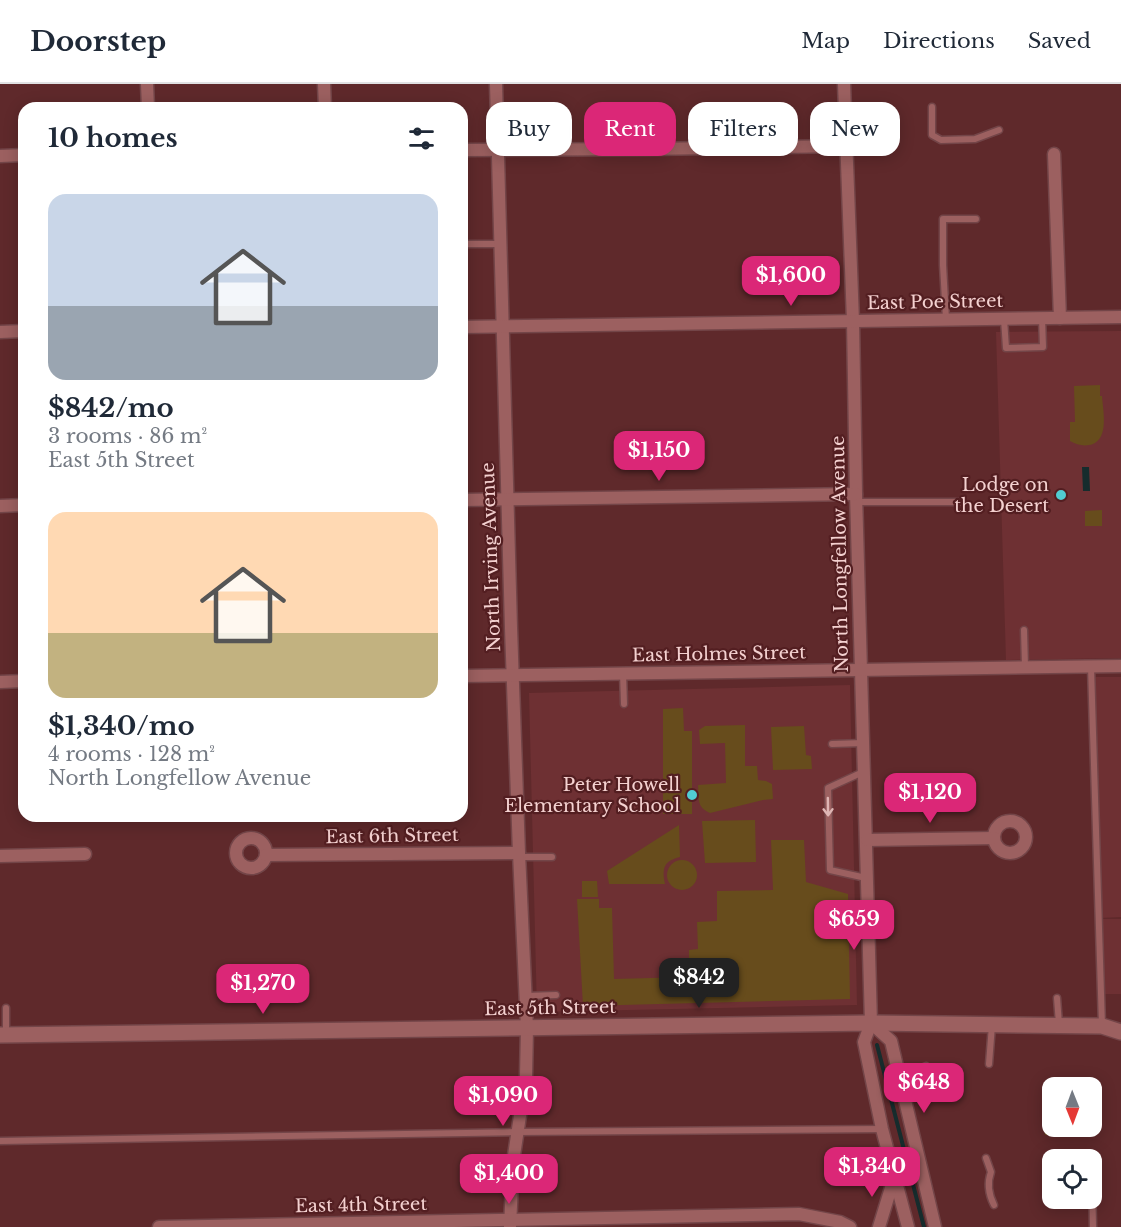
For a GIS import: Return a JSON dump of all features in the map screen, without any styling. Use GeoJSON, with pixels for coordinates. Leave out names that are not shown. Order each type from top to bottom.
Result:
{"type":"FeatureCollection","features":[{"type":"Feature","properties":{"kind":"street"},"geometry":{"type":"LineString","coordinates":[[147,84],[148,102]]}},
{"type":"Feature","properties":{"kind":"street"},"geometry":{"type":"LineString","coordinates":[[324,84],[325,102]]}},
{"type":"Feature","properties":{"kind":"street","name":"North Irving Avenue"},"geometry":{"type":"LineString","coordinates":[[496,84],[497,102]]}},
{"type":"Feature","properties":{"kind":"street","name":"North Longfellow Avenue"},"geometry":{"type":"LineString","coordinates":[[844,84],[845,102]]}},
{"type":"Feature","properties":{"kind":"street"},"geometry":{"type":"LineString","coordinates":[[572,150],[810,147]]}},
{"type":"Feature","properties":{"kind":"street"},"geometry":{"type":"LineString","coordinates":[[468,150],[486,150]]}},
{"type":"Feature","properties":{"kind":"street"},"geometry":{"type":"LineString","coordinates":[[1054,153],[1060,318]]}},
{"type":"Feature","properties":{"kind":"street"},"geometry":{"type":"LineString","coordinates":[[0,156],[18,155]]}},
{"type":"Feature","properties":{"kind":"street","name":"North Irving Avenue"},"geometry":{"type":"LineString","coordinates":[[498,156],[507,499],[527,1028],[526,1076],[513,1162],[510,1223]]}},
{"type":"Feature","properties":{"kind":"street","name":"North Longfellow Avenue"},"geometry":{"type":"LineString","coordinates":[[847,156],[871,1023],[864,1042],[882,1129],[908,1227]]}},
{"type":"Feature","properties":{"kind":"street","name":"East Poe Street"},"geometry":{"type":"LineString","coordinates":[[468,327],[1121,317]]}},
{"type":"Feature","properties":{"kind":"street"},"geometry":{"type":"LineString","coordinates":[[0,332],[18,331]]}},
{"type":"Feature","properties":{"kind":"street"},"geometry":{"type":"LineString","coordinates":[[468,500],[856,498]]}},
{"type":"Feature","properties":{"kind":"street"},"geometry":{"type":"LineString","coordinates":[[0,506],[18,505]]}},
{"type":"Feature","properties":{"kind":"street","name":"East Holmes Street"},"geometry":{"type":"LineString","coordinates":[[468,676],[1121,666]]}},
{"type":"Feature","properties":{"kind":"street"},"geometry":{"type":"LineString","coordinates":[[0,682],[18,681]]}},
{"type":"Feature","properties":{"kind":"street"},"geometry":{"type":"LineString","coordinates":[[867,840],[994,838]]}},
{"type":"Feature","properties":{"kind":"street"},"geometry":{"type":"LineString","coordinates":[[0,856],[85,854]]}},
{"type":"Feature","properties":{"kind":"street","name":"East 6th Street"},"geometry":{"type":"LineString","coordinates":[[266,855],[520,855]]}},
{"type":"Feature","properties":{"kind":"street","name":"East 5th Street"},"geometry":{"type":"LineString","coordinates":[[1101,1026],[1121,1019]]}},
{"type":"Feature","properties":{"kind":"street"},"geometry":{"type":"LineString","coordinates":[[871,1023],[891,1041],[935,1227]]}},
{"type":"Feature","properties":{"kind":"street","name":"East 5th Street"},"geometry":{"type":"LineString","coordinates":[[3,1035],[871,1023],[1101,1026],[1121,1032]]}},
{"type":"Feature","properties":{"kind":"street"},"geometry":{"type":"LineString","coordinates":[[879,1227],[894,1177]]}},
{"type":"Feature","properties":{"kind":"street","name":"East 4th Street"},"geometry":{"type":"LineString","coordinates":[[159,1227],[510,1223],[799,1214],[840,1222],[850,1227]]}},
{"type":"Feature","properties":{"kind":"lane"},"geometry":{"type":"LineString","coordinates":[[932,107],[932,135],[942,140],[975,139],[999,130]]}},
{"type":"Feature","properties":{"kind":"lane"},"geometry":{"type":"LineString","coordinates":[[946,320],[943,219],[976,219]]}},
{"type":"Feature","properties":{"kind":"lane"},"geometry":{"type":"LineString","coordinates":[[468,244],[500,244]]}},
{"type":"Feature","properties":{"kind":"lane"},"geometry":{"type":"LineString","coordinates":[[1004,319],[1006,348],[1043,347],[1042,318]]}},
{"type":"Feature","properties":{"kind":"lane"},"geometry":{"type":"LineString","coordinates":[[856,498],[958,502]]}},
{"type":"Feature","properties":{"kind":"lane"},"geometry":{"type":"LineString","coordinates":[[1024,630],[1025,667]]}},
{"type":"Feature","properties":{"kind":"lane"},"geometry":{"type":"LineString","coordinates":[[1091,667],[1101,1026]]}},
{"type":"Feature","properties":{"kind":"lane"},"geometry":{"type":"LineString","coordinates":[[623,673],[624,704]]}},
{"type":"Feature","properties":{"kind":"lane"},"geometry":{"type":"LineString","coordinates":[[832,744],[863,743]]}},
{"type":"Feature","properties":{"kind":"lane"},"geometry":{"type":"LineString","coordinates":[[864,771],[828,788],[829,858],[830,870],[866,878]]}},
{"type":"Feature","properties":{"kind":"lane"},"geometry":{"type":"LineString","coordinates":[[520,855],[552,857]]}},
{"type":"Feature","properties":{"kind":"lane"},"geometry":{"type":"LineString","coordinates":[[526,996],[556,995]]}},
{"type":"Feature","properties":{"kind":"lane"},"geometry":{"type":"LineString","coordinates":[[1058,998],[1059,1025]]}},
{"type":"Feature","properties":{"kind":"lane"},"geometry":{"type":"LineString","coordinates":[[3,1035],[6,1008]]}},
{"type":"Feature","properties":{"kind":"lane"},"geometry":{"type":"LineString","coordinates":[[989,1064],[993,1024]]}},
{"type":"Feature","properties":{"kind":"lane"},"geometry":{"type":"LineString","coordinates":[[900,1078],[926,1066]]}},
{"type":"Feature","properties":{"kind":"lane"},"geometry":{"type":"LineString","coordinates":[[0,1141],[518,1132],[882,1129]]}},
{"type":"Feature","properties":{"kind":"lane"},"geometry":{"type":"LineString","coordinates":[[986,1158],[991,1172],[989,1197],[994,1206]]}},
{"type":"Feature","properties":{"kind":"lane"},"geometry":{"type":"LineString","coordinates":[[1093,1209],[1093,1227]]}},
{"type":"Feature","properties":{"kind":"shaded area","name":"Lodge on the Desert"},"geometry":{"type":"Polygon","coordinates":[[[1121,331],[1121,658],[1006,660],[996,332],[1121,331]]]}},
{"type":"Feature","properties":{"kind":"shaded area"},"geometry":{"type":"Polygon","coordinates":[[[1100,385],[1104,416],[1101,436],[1098,441],[1090,445],[1070,441],[1070,422],[1075,422],[1074,386],[1100,385]]]}},
{"type":"Feature","properties":{"kind":"shaded area"},"geometry":{"type":"Polygon","coordinates":[[[1102,510],[1102,526],[1085,526],[1085,511],[1102,510]]]}},
{"type":"Feature","properties":{"kind":"shaded area"},"geometry":{"type":"Polygon","coordinates":[[[1094,677],[1121,677],[1121,917],[1100,918],[1094,677]]]}},
{"type":"Feature","properties":{"kind":"shaded area","name":"Peter Howell Elementary School"},"geometry":{"type":"Polygon","coordinates":[[[850,685],[857,1005],[537,1012],[529,693],[850,685]]]}},
{"type":"Feature","properties":{"kind":"shaded area"},"geometry":{"type":"Polygon","coordinates":[[[683,708],[684,731],[692,731],[692,814],[663,814],[663,709],[683,708]]]}},
{"type":"Feature","properties":{"kind":"shaded area"},"geometry":{"type":"Polygon","coordinates":[[[745,725],[745,766],[757,766],[758,780],[772,784],[773,799],[710,813],[700,805],[698,785],[726,783],[725,743],[700,744],[699,730],[705,726],[745,725]]]}},
{"type":"Feature","properties":{"kind":"shaded area"},"geometry":{"type":"Polygon","coordinates":[[[804,726],[806,755],[811,756],[812,769],[773,770],[771,727],[804,726]]]}},
{"type":"Feature","properties":{"kind":"shaded area"},"geometry":{"type":"Polygon","coordinates":[[[755,820],[756,862],[705,863],[702,821],[755,820]]]}},
{"type":"Feature","properties":{"kind":"shaded area"},"geometry":{"type":"Polygon","coordinates":[[[679,825],[680,857],[665,866],[665,884],[609,884],[607,871],[679,825]]]}},
{"type":"Feature","properties":{"kind":"shaded area"},"geometry":{"type":"Polygon","coordinates":[[[771,840],[804,840],[806,882],[848,894],[850,999],[583,1006],[577,899],[599,899],[599,908],[612,908],[614,979],[689,977],[689,950],[698,949],[697,922],[717,921],[717,891],[773,890],[771,840]]]}},
{"type":"Feature","properties":{"kind":"shaded area"},"geometry":{"type":"Polygon","coordinates":[[[682,860],[693,864],[697,875],[693,886],[682,890],[671,886],[667,875],[671,864],[682,860]]]}},
{"type":"Feature","properties":{"kind":"shaded area"},"geometry":{"type":"Polygon","coordinates":[[[582,881],[597,881],[598,897],[582,897],[582,881]]]}},
{"type":"Feature","properties":{"kind":"shaded area"},"geometry":{"type":"Polygon","coordinates":[[[1101,919],[1121,919],[1121,994],[1103,994],[1101,919]]]}},
{"type":"Feature","properties":{"kind":"water"},"geometry":{"type":"Polygon","coordinates":[[[1082,467],[1089,467],[1090,491],[1083,491],[1082,467]]]}},
{"type":"Feature","properties":{"kind":"waterway"},"geometry":{"type":"LineString","coordinates":[[877,1045],[924,1227]]}},
{"type":"Feature","properties":{"kind":"place","name":"Lodge on the Desert"},"geometry":{"type":"Point","coordinates":[1061,495]}},
{"type":"Feature","properties":{"kind":"place","name":"Peter Howell Elementary School"},"geometry":{"type":"Point","coordinates":[692,795]}}]}
